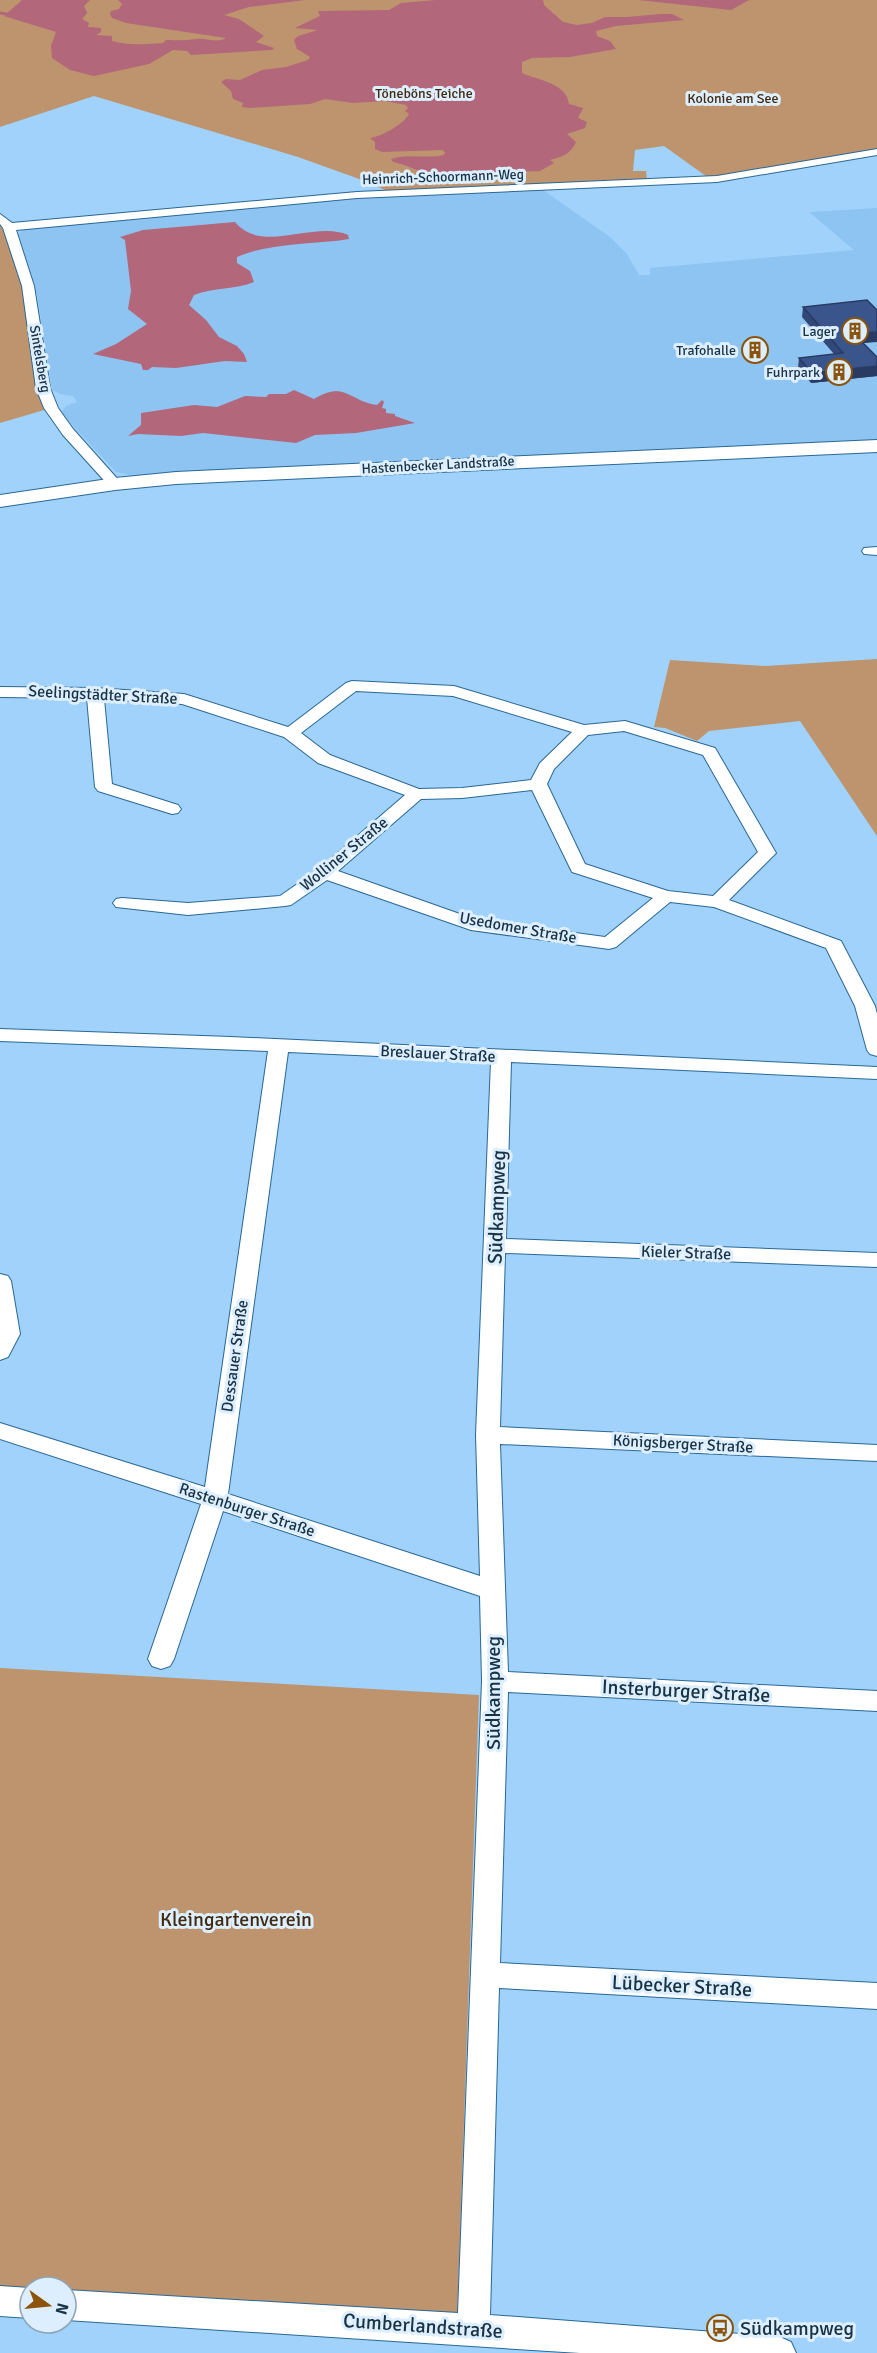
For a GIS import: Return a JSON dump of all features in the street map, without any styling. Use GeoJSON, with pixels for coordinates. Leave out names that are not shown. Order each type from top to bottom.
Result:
{"type":"FeatureCollection","features":[{"type":"Feature","properties":{"kind":"main road","name":"Hastenbecker Landstraße"},"geometry":{"type":"LineString","coordinates":[[0,501],[115,484],[243,474],[877,446]]}},
{"type":"Feature","properties":{"kind":"street","name":"Heinrich-Schoormann-Weg"},"geometry":{"type":"LineString","coordinates":[[5,222],[357,195],[717,179],[877,152]]}},
{"type":"Feature","properties":{"kind":"street","name":"Sintelsberg"},"geometry":{"type":"LineString","coordinates":[[5,222],[28,286],[43,388],[48,401],[68,432],[115,484]]}},
{"type":"Feature","properties":{"kind":"street"},"geometry":{"type":"LineString","coordinates":[[290,733],[352,686],[454,691],[583,729],[625,726],[709,752],[767,853],[717,902]]}},
{"type":"Feature","properties":{"kind":"street","name":"Seelingstädter Straße"},"geometry":{"type":"LineString","coordinates":[[0,692],[95,693],[184,699],[290,733],[324,759],[417,794],[462,793],[538,784]]}},
{"type":"Feature","properties":{"kind":"street"},"geometry":{"type":"LineString","coordinates":[[95,693],[104,787],[172,809]]}},
{"type":"Feature","properties":{"kind":"street"},"geometry":{"type":"LineString","coordinates":[[583,729],[546,767],[538,784],[578,868],[666,896],[717,902],[826,940],[834,945],[865,1006],[877,1050]]}},
{"type":"Feature","properties":{"kind":"street","name":"Wolliner Straße"},"geometry":{"type":"LineString","coordinates":[[122,903],[188,909],[285,901],[325,873],[417,794]]}},
{"type":"Feature","properties":{"kind":"street","name":"Usedomer Straße"},"geometry":{"type":"LineString","coordinates":[[325,873],[471,924],[609,943],[666,896]]}},
{"type":"Feature","properties":{"kind":"street","name":"Breslauer Straße"},"geometry":{"type":"LineString","coordinates":[[0,1035],[877,1073]]}},
{"type":"Feature","properties":{"kind":"street","name":"Dessauer Straße"},"geometry":{"type":"LineString","coordinates":[[161,1659],[215,1499],[279,1046]]}},
{"type":"Feature","properties":{"kind":"street","name":"Südkampweg"},"geometry":{"type":"LineString","coordinates":[[473,2329],[487,1975],[495,1681],[488,1435],[501,1057]]}},
{"type":"Feature","properties":{"kind":"street","name":"Kieler Straße"},"geometry":{"type":"LineString","coordinates":[[496,1246],[877,1260]]}},
{"type":"Feature","properties":{"kind":"street"},"geometry":{"type":"LineString","coordinates":[[0,1281],[9,1334],[0,1352]]}},
{"type":"Feature","properties":{"kind":"street","name":"Rastenburger Straße"},"geometry":{"type":"LineString","coordinates":[[0,1431],[492,1590]]}},
{"type":"Feature","properties":{"kind":"street","name":"Königsberger Straße"},"geometry":{"type":"LineString","coordinates":[[488,1435],[877,1453]]}},
{"type":"Feature","properties":{"kind":"street","name":"Insterburger Straße"},"geometry":{"type":"LineString","coordinates":[[495,1681],[877,1701]]}},
{"type":"Feature","properties":{"kind":"street","name":"Lübecker Straße"},"geometry":{"type":"LineString","coordinates":[[487,1975],[877,1996]]}},
{"type":"Feature","properties":{"kind":"street"},"geometry":{"type":"LineString","coordinates":[[0,2301],[18,2302]]}},
{"type":"Feature","properties":{"kind":"street","name":"Cumberlandstraße"},"geometry":{"type":"LineString","coordinates":[[78,2306],[473,2329],[780,2353]]}},
{"type":"Feature","properties":{"kind":"shaded area"},"geometry":{"type":"Polygon","coordinates":[[[22,0],[90,0],[84,6],[87,13],[82,19],[89,23],[88,27],[101,28],[101,32],[96,35],[112,36],[112,41],[118,43],[138,44],[163,43],[166,40],[222,40],[226,38],[126,23],[112,18],[110,14],[111,11],[119,9],[122,4],[118,0],[305,0],[249,7],[224,15],[239,19],[264,36],[256,42],[274,48],[272,50],[191,55],[187,51],[173,50],[149,64],[94,76],[70,70],[52,58],[51,46],[56,32],[4,16],[22,0]]]}},
{"type":"Feature","properties":{"kind":"shaded area","name":"Töneböns Teiche"},"geometry":{"type":"Polygon","coordinates":[[[436,0],[543,0],[544,5],[563,22],[577,25],[592,23],[605,17],[661,14],[672,14],[684,20],[616,26],[596,31],[597,36],[610,41],[616,49],[570,57],[532,58],[522,62],[522,73],[550,83],[563,91],[569,104],[583,108],[578,118],[587,122],[585,128],[567,134],[576,142],[572,149],[550,160],[554,163],[540,171],[466,174],[448,180],[436,178],[393,162],[391,159],[404,156],[444,155],[445,152],[442,150],[382,152],[375,149],[375,142],[370,138],[386,133],[402,122],[409,114],[405,111],[408,108],[406,105],[385,101],[353,103],[325,99],[310,104],[250,108],[242,107],[243,103],[233,99],[231,91],[221,82],[226,79],[240,80],[262,70],[286,67],[308,60],[310,57],[297,49],[294,40],[298,36],[318,30],[295,28],[320,16],[318,11],[389,10],[401,3],[436,0]]]}},
{"type":"Feature","properties":{"kind":"shaded area"},"geometry":{"type":"Polygon","coordinates":[[[638,0],[749,0],[731,10],[638,0]]]}},
{"type":"Feature","properties":{"kind":"shaded area"},"geometry":{"type":"Polygon","coordinates":[[[543,190],[610,237],[627,254],[639,275],[650,275],[650,268],[854,250],[809,212],[877,208],[877,440],[130,475],[116,472],[61,413],[66,406],[77,402],[73,396],[52,390],[37,295],[18,234],[24,229],[356,196],[543,190]]]}},
{"type":"Feature","properties":{"kind":"shaded area"},"geometry":{"type":"Polygon","coordinates":[[[235,222],[246,231],[259,236],[274,237],[334,231],[348,235],[349,239],[278,246],[250,252],[237,257],[237,263],[250,271],[254,282],[194,295],[189,305],[206,320],[219,337],[237,346],[247,362],[225,361],[176,368],[152,367],[143,370],[141,364],[93,354],[116,344],[147,324],[128,309],[131,291],[125,240],[120,237],[143,230],[235,222]]]}},
{"type":"Feature","properties":{"kind":"shaded area"},"geometry":{"type":"Polygon","coordinates":[[[294,390],[314,399],[333,391],[340,391],[377,405],[382,400],[384,402],[382,408],[386,409],[386,413],[395,414],[395,416],[415,423],[356,433],[315,435],[296,443],[203,433],[181,436],[138,434],[128,436],[141,425],[141,413],[194,405],[217,407],[245,396],[266,397],[269,394],[286,394],[294,390]]]}},
{"type":"Feature","properties":{"kind":"green space","name":"Töneböns Teiche"},"geometry":{"type":"Polygon","coordinates":[[[0,0],[877,0],[877,151],[710,179],[664,146],[635,150],[633,171],[646,171],[647,181],[390,192],[298,157],[94,96],[0,127],[0,0]]]}},
{"type":"Feature","properties":{"kind":"green space"},"geometry":{"type":"Polygon","coordinates":[[[0,224],[28,286],[51,408],[0,423],[0,224]]]}},
{"type":"Feature","properties":{"kind":"green space"},"geometry":{"type":"Polygon","coordinates":[[[877,659],[877,836],[800,721],[709,731],[697,741],[665,728],[654,727],[670,660],[766,666],[877,659]]]}},
{"type":"Feature","properties":{"kind":"green space","name":"Kleingartenverein"},"geometry":{"type":"Polygon","coordinates":[[[0,1668],[479,1695],[457,2321],[78,2295],[78,2275],[18,2275],[18,2291],[0,2289],[0,1668]]]}},
{"type":"Feature","properties":{"kind":"building"},"geometry":{"type":"Polygon","coordinates":[[[867,300],[877,310],[877,332],[854,334],[877,357],[877,366],[812,373],[799,358],[843,353],[803,307],[867,300]]]}},
{"type":"Feature","properties":{"kind":"waterway"},"geometry":{"type":"LineString","coordinates":[[0,13],[7,14]]}},
{"type":"Feature","properties":{"kind":"place","name":"Lager"},"geometry":{"type":"Point","coordinates":[855,331]}},
{"type":"Feature","properties":{"kind":"place","name":"Trafohalle"},"geometry":{"type":"Point","coordinates":[755,350]}},
{"type":"Feature","properties":{"kind":"place","name":"Fuhrpark"},"geometry":{"type":"Point","coordinates":[839,372]}},
{"type":"Feature","properties":{"kind":"place","name":"Südkampweg"},"geometry":{"type":"Point","coordinates":[720,2328]}},
{"type":"Feature","properties":{"kind":"park label","name":"Kolonie am See"},"geometry":{"type":"Point","coordinates":[733,98]}}]}
